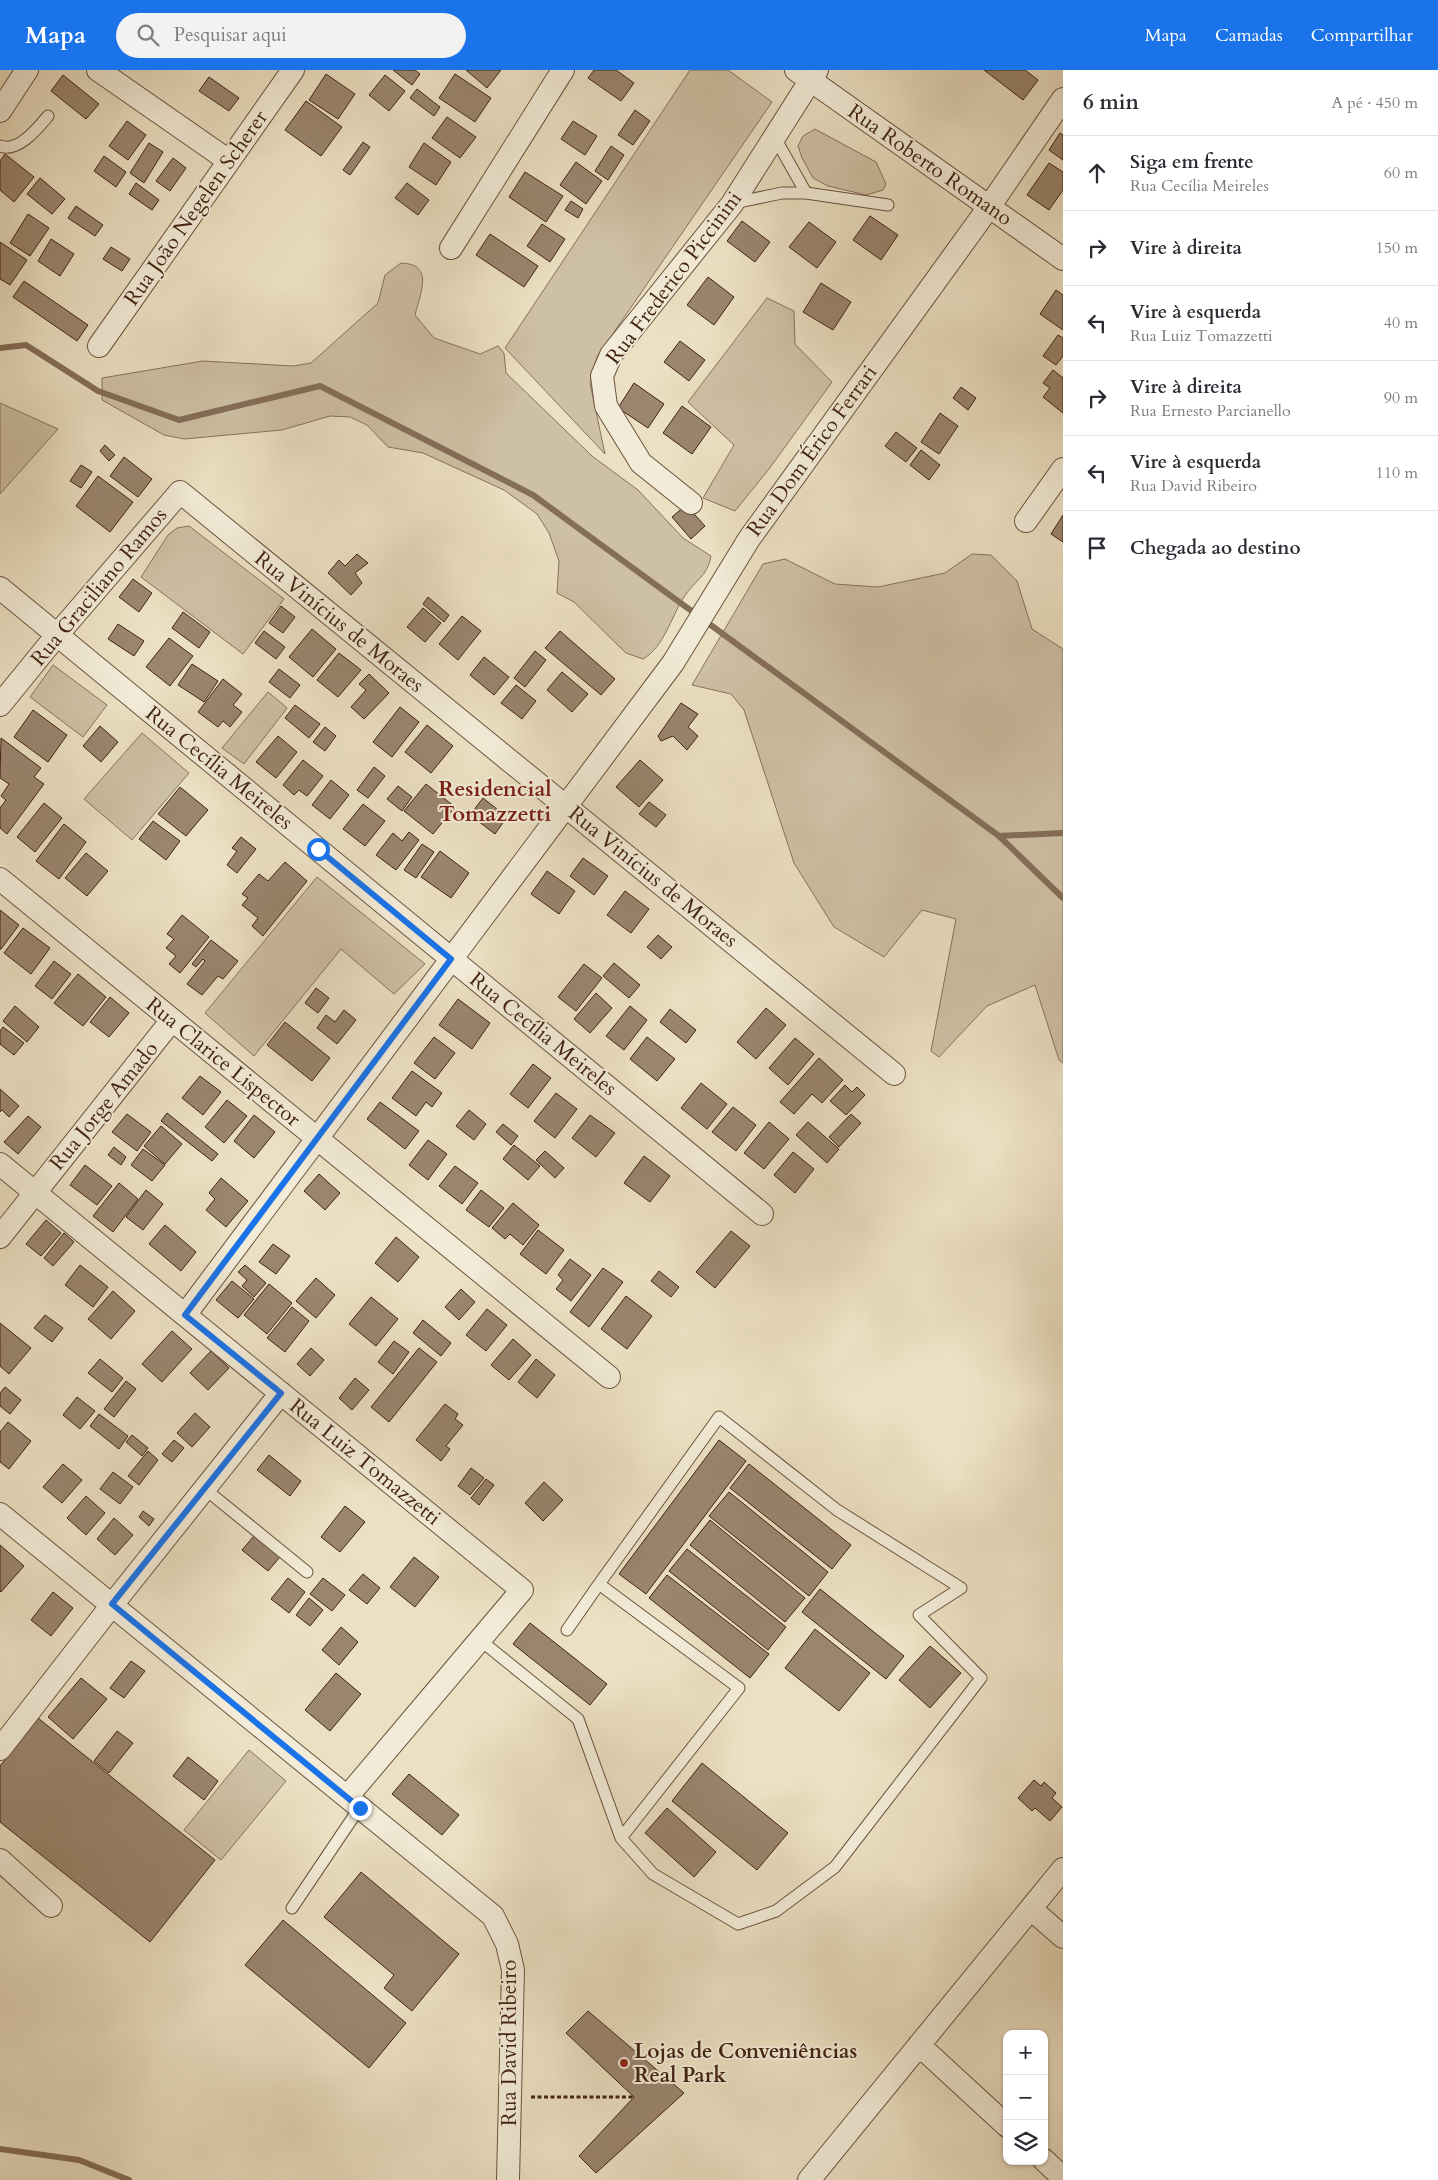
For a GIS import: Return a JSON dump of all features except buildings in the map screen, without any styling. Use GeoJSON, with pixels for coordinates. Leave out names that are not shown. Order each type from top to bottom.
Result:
{"type":"FeatureCollection","features":[{"type":"Feature","properties":{"kind":"street"},"geometry":{"type":"LineString","coordinates":[[0,111],[27,70]]}},
{"type":"Feature","properties":{"kind":"street"},"geometry":{"type":"LineString","coordinates":[[98,70],[229,161]]}},
{"type":"Feature","properties":{"kind":"street","name":"Rua João Negelen Scherer"},"geometry":{"type":"LineString","coordinates":[[99,346],[293,70]]}},
{"type":"Feature","properties":{"kind":"street"},"geometry":{"type":"LineString","coordinates":[[452,248],[562,70]]}},
{"type":"Feature","properties":{"kind":"street","name":"Rua Frederico Piccinini"},"geometry":{"type":"LineString","coordinates":[[690,503],[641,463],[606,406],[602,376],[611,355],[732,204],[774,136],[808,73]]}},
{"type":"Feature","properties":{"kind":"street","name":"Rua Roberto Romano"},"geometry":{"type":"LineString","coordinates":[[808,73],[1063,259]]}},
{"type":"Feature","properties":{"kind":"street","name":"Rua Dom Érico Ferrari"},"geometry":{"type":"LineString","coordinates":[[185,1315],[672,663],[749,539],[989,206],[1063,99]]}},
{"type":"Feature","properties":{"kind":"street"},"geometry":{"type":"LineString","coordinates":[[1026,521],[1063,469]]}},
{"type":"Feature","properties":{"kind":"street","name":"Rua Vinícius de Moraes"},"geometry":{"type":"LineString","coordinates":[[180,492],[894,1074]]}},
{"type":"Feature","properties":{"kind":"street","name":"Rua Graciliano Ramos"},"geometry":{"type":"LineString","coordinates":[[0,706],[57,635],[180,492]]}},
{"type":"Feature","properties":{"kind":"street","name":"Rua Cecília Meireles"},"geometry":{"type":"LineString","coordinates":[[0,588],[762,1214]]}},
{"type":"Feature","properties":{"kind":"street","name":"Rua Clarice Lispector"},"geometry":{"type":"LineString","coordinates":[[0,879],[609,1377]]}},
{"type":"Feature","properties":{"kind":"street","name":"Rua Jorge Amado"},"geometry":{"type":"LineString","coordinates":[[0,1237],[172,1020]]}},
{"type":"Feature","properties":{"kind":"street","name":"Rua Luiz Tomazzetti"},"geometry":{"type":"LineString","coordinates":[[0,1164],[522,1590],[480,1640]]}},
{"type":"Feature","properties":{"kind":"street"},"geometry":{"type":"LineString","coordinates":[[0,1749],[112,1604],[281,1393]]}},
{"type":"Feature","properties":{"kind":"street","name":"Rua David Ribeiro"},"geometry":{"type":"LineString","coordinates":[[0,1514],[493,1916],[507,1944],[513,1970],[508,2180]]}},
{"type":"Feature","properties":{"kind":"street"},"geometry":{"type":"LineString","coordinates":[[354,1802],[480,1640]]}},
{"type":"Feature","properties":{"kind":"street"},"geometry":{"type":"LineString","coordinates":[[0,1860],[51,1906]]}},
{"type":"Feature","properties":{"kind":"street"},"geometry":{"type":"LineString","coordinates":[[809,2180],[1063,1869]]}},
{"type":"Feature","properties":{"kind":"street"},"geometry":{"type":"LineString","coordinates":[[1030,1909],[1063,1937]]}},
{"type":"Feature","properties":{"kind":"street"},"geometry":{"type":"LineString","coordinates":[[919,2045],[1003,2122]]}},
{"type":"Feature","properties":{"kind":"street"},"geometry":{"type":"LineString","coordinates":[[1048,2164],[1063,2178]]}},
{"type":"Feature","properties":{"kind":"lane"},"geometry":{"type":"LineString","coordinates":[[0,146],[4,148],[27,140],[48,116]]}},
{"type":"Feature","properties":{"kind":"lane"},"geometry":{"type":"LineString","coordinates":[[774,136],[806,193]]}},
{"type":"Feature","properties":{"kind":"lane"},"geometry":{"type":"LineString","coordinates":[[732,204],[782,193],[806,193],[888,205]]}},
{"type":"Feature","properties":{"kind":"lane"},"geometry":{"type":"LineString","coordinates":[[480,1640],[578,1719],[621,1838],[653,1874],[738,1924],[776,1911],[835,1867],[981,1678],[920,1615],[961,1588],[837,1510],[718,1417],[567,1630]]}},
{"type":"Feature","properties":{"kind":"lane"},"geometry":{"type":"LineString","coordinates":[[205,1489],[307,1572]]}},
{"type":"Feature","properties":{"kind":"lane"},"geometry":{"type":"LineString","coordinates":[[599,1584],[739,1688],[621,1838]]}},
{"type":"Feature","properties":{"kind":"lane"},"geometry":{"type":"LineString","coordinates":[[292,1908],[354,1802]]}},
{"type":"Feature","properties":{"kind":"path"},"geometry":{"type":"LineString","coordinates":[[510,2097],[634,2097]]}},
{"type":"Feature","properties":{"kind":"shaded area"},"geometry":{"type":"Polygon","coordinates":[[[690,70],[728,70],[772,102],[597,357],[590,383],[605,454],[505,348],[690,70]]]}},
{"type":"Feature","properties":{"kind":"shaded area"},"geometry":{"type":"Polygon","coordinates":[[[815,129],[876,162],[886,184],[883,190],[866,195],[828,186],[813,178],[798,146],[803,136],[815,129]]]}},
{"type":"Feature","properties":{"kind":"shaded area"},"geometry":{"type":"Polygon","coordinates":[[[401,263],[412,265],[422,274],[422,290],[415,315],[434,338],[480,354],[498,346],[504,353],[506,373],[592,456],[638,490],[683,538],[711,556],[707,569],[684,597],[662,639],[650,654],[643,659],[626,653],[574,602],[557,593],[559,561],[549,533],[537,514],[504,490],[423,453],[388,447],[367,425],[350,417],[330,416],[282,430],[184,439],[164,435],[102,400],[102,378],[203,361],[293,366],[311,363],[378,303],[385,275],[401,263]]]}},
{"type":"Feature","properties":{"kind":"shaded area"},"geometry":{"type":"Polygon","coordinates":[[[767,298],[794,311],[795,344],[832,382],[769,469],[735,511],[703,498],[734,445],[688,402],[767,298]]]}},
{"type":"Feature","properties":{"kind":"shaded area"},"geometry":{"type":"Polygon","coordinates":[[[0,403],[58,429],[0,494],[0,403]]]}},
{"type":"Feature","properties":{"kind":"shaded area"},"geometry":{"type":"Polygon","coordinates":[[[189,526],[284,599],[243,654],[141,577],[168,535],[177,528],[189,526]]]}},
{"type":"Feature","properties":{"kind":"shaded area"},"geometry":{"type":"Polygon","coordinates":[[[972,554],[991,555],[1017,581],[1032,629],[1063,649],[1063,1063],[1059,1060],[1035,985],[987,1006],[939,1057],[931,1051],[956,919],[922,910],[884,957],[834,927],[794,863],[744,710],[731,694],[692,685],[763,564],[785,559],[835,584],[878,587],[945,573],[972,554]]]}},
{"type":"Feature","properties":{"kind":"shaded area"},"geometry":{"type":"Polygon","coordinates":[[[53,665],[107,705],[83,737],[30,697],[53,665]]]}},
{"type":"Feature","properties":{"kind":"shaded area"},"geometry":{"type":"Polygon","coordinates":[[[268,692],[287,708],[244,764],[222,748],[268,692]]]}},
{"type":"Feature","properties":{"kind":"shaded area"},"geometry":{"type":"Polygon","coordinates":[[[142,733],[189,773],[132,840],[84,799],[142,733]]]}},
{"type":"Feature","properties":{"kind":"shaded area"},"geometry":{"type":"Polygon","coordinates":[[[317,877],[425,964],[394,994],[341,949],[254,1056],[205,1013],[317,877]]]}},
{"type":"Feature","properties":{"kind":"shaded area"},"geometry":{"type":"Polygon","coordinates":[[[249,1750],[286,1781],[221,1860],[184,1830],[249,1750]]]}},
{"type":"Feature","properties":{"kind":"waterway"},"geometry":{"type":"LineString","coordinates":[[0,348],[26,345],[98,391],[179,420],[320,386],[533,495],[999,836],[1063,898]]}},
{"type":"Feature","properties":{"kind":"waterway"},"geometry":{"type":"LineString","coordinates":[[999,836],[1063,833]]}},
{"type":"Feature","properties":{"kind":"waterway"},"geometry":{"type":"LineString","coordinates":[[0,2149],[79,2160],[129,2180]]}},
{"type":"Feature","properties":{"kind":"place","name":"Lojas de Conveniências Real Park"},"geometry":{"type":"Point","coordinates":[624,2063]}},
{"type":"Feature","properties":{"kind":"district","name":"Residencial Tomazzetti"},"geometry":{"type":"Point","coordinates":[495,802]}},
{"type":"Feature","properties":{"kind":"route"},"geometry":{"type":"LineString","coordinates":[[318,849],[451,959],[185,1315],[281,1393],[112,1604],[360,1808]]}}]}
